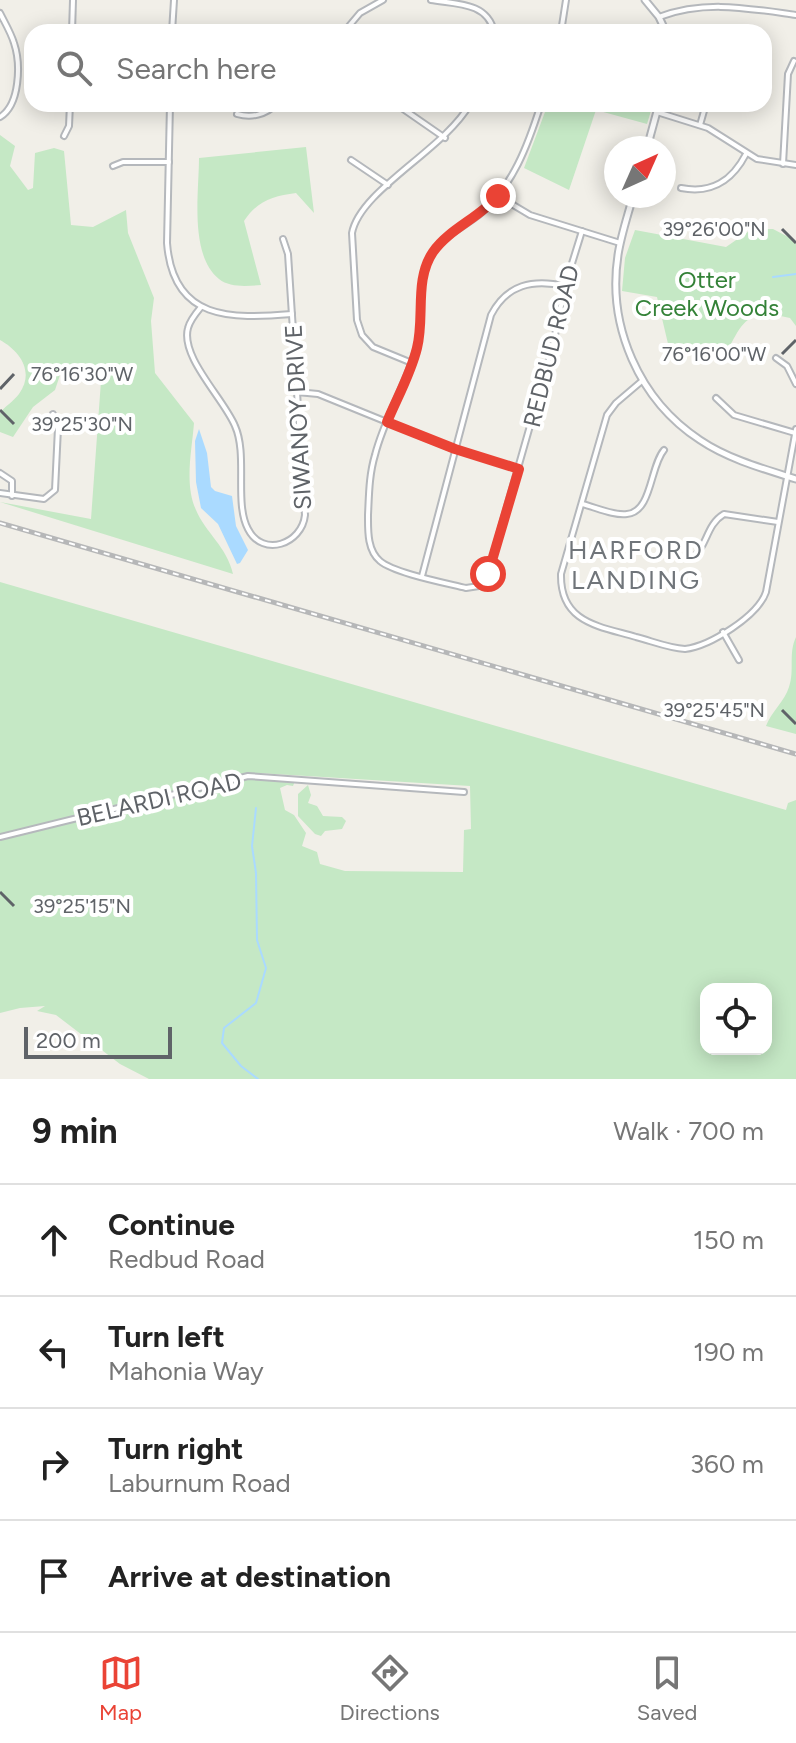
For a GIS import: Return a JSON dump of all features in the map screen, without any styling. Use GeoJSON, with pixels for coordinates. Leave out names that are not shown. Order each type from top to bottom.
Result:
{"type":"FeatureCollection","features":[{"type":"Feature","properties":{"kind":"street"},"geometry":{"type":"LineString","coordinates":[[72,24],[73,0]]}},
{"type":"Feature","properties":{"kind":"street"},"geometry":{"type":"LineString","coordinates":[[172,24],[174,0]]}},
{"type":"Feature","properties":{"kind":"street"},"geometry":{"type":"LineString","coordinates":[[351,24],[360,13],[383,0]]}},
{"type":"Feature","properties":{"kind":"street"},"geometry":{"type":"LineString","coordinates":[[431,0],[480,10],[492,24]]}},
{"type":"Feature","properties":{"kind":"street"},"geometry":{"type":"LineString","coordinates":[[562,24],[566,0]]}},
{"type":"Feature","properties":{"kind":"street"},"geometry":{"type":"LineString","coordinates":[[645,0],[662,24]]}},
{"type":"Feature","properties":{"kind":"street"},"geometry":{"type":"LineString","coordinates":[[659,17],[680,5],[701,1],[796,15]]}},
{"type":"Feature","properties":{"kind":"street"},"geometry":{"type":"LineString","coordinates":[[0,13],[15,44],[16,78],[13,105],[0,117]]}},
{"type":"Feature","properties":{"kind":"street"},"geometry":{"type":"LineString","coordinates":[[783,164],[788,74],[794,61]]}},
{"type":"Feature","properties":{"kind":"street"},"geometry":{"type":"LineString","coordinates":[[64,136],[69,126],[70,112]]}},
{"type":"Feature","properties":{"kind":"street"},"geometry":{"type":"LineString","coordinates":[[170,112],[168,257],[178,282],[201,307],[233,317],[292,314]]}},
{"type":"Feature","properties":{"kind":"street"},"geometry":{"type":"LineString","coordinates":[[237,114],[246,117],[268,112]]}},
{"type":"Feature","properties":{"kind":"street"},"geometry":{"type":"LineString","coordinates":[[408,112],[445,138]]}},
{"type":"Feature","properties":{"kind":"street"},"geometry":{"type":"LineString","coordinates":[[412,363],[373,347],[362,335],[357,320],[353,225],[363,208],[445,138],[464,112]]}},
{"type":"Feature","properties":{"kind":"street","name":"REDBUD ROAD"},"geometry":{"type":"LineString","coordinates":[[538,112],[513,175],[498,196],[431,254],[424,273],[420,325],[412,363],[387,422],[371,472],[368,522],[371,548],[388,567],[470,589],[483,582],[490,572],[582,231]]}},
{"type":"Feature","properties":{"kind":"street"},"geometry":{"type":"LineString","coordinates":[[650,136],[657,112],[700,125],[757,159],[796,165]]}},
{"type":"Feature","properties":{"kind":"street"},"geometry":{"type":"LineString","coordinates":[[700,125],[704,112]]}},
{"type":"Feature","properties":{"kind":"street"},"geometry":{"type":"LineString","coordinates":[[681,188],[696,191],[721,184],[735,173],[746,154]]}},
{"type":"Feature","properties":{"kind":"street"},"geometry":{"type":"LineString","coordinates":[[351,160],[388,185]]}},
{"type":"Feature","properties":{"kind":"street"},"geometry":{"type":"LineString","coordinates":[[113,166],[123,162],[169,162]]}},
{"type":"Feature","properties":{"kind":"street"},"geometry":{"type":"LineString","coordinates":[[498,196],[521,212],[620,243]]}},
{"type":"Feature","properties":{"kind":"street"},"geometry":{"type":"LineString","coordinates":[[630,208],[620,243],[615,293],[625,342],[643,380],[677,423],[699,440],[717,450],[796,479]]}},
{"type":"Feature","properties":{"kind":"street","name":"SIWANOY DRIVE"},"geometry":{"type":"LineString","coordinates":[[201,307],[188,328],[189,347],[238,430],[247,527],[259,540],[283,545],[296,536],[304,523],[288,254],[283,239]]}},
{"type":"Feature","properties":{"kind":"street"},"geometry":{"type":"LineString","coordinates":[[422,576],[495,307],[507,294],[526,284],[546,282],[565,286]]}},
{"type":"Feature","properties":{"kind":"street"},"geometry":{"type":"LineString","coordinates":[[776,358],[787,366],[796,384]]}},
{"type":"Feature","properties":{"kind":"street"},"geometry":{"type":"LineString","coordinates":[[643,380],[607,415],[561,574],[564,596],[574,613],[598,626],[680,648],[699,646],[723,632],[750,615],[764,598],[796,431],[734,415],[716,398]]}},
{"type":"Feature","properties":{"kind":"street"},"geometry":{"type":"LineString","coordinates":[[297,392],[318,394],[455,449],[519,469]]}},
{"type":"Feature","properties":{"kind":"street"},"geometry":{"type":"LineString","coordinates":[[0,493],[44,499],[55,490],[58,428],[53,414]]}},
{"type":"Feature","properties":{"kind":"street"},"geometry":{"type":"LineString","coordinates":[[582,504],[622,514],[637,511],[643,505],[658,457],[664,450]]}},
{"type":"Feature","properties":{"kind":"street"},"geometry":{"type":"LineString","coordinates":[[0,473],[12,481],[12,496]]}},
{"type":"Feature","properties":{"kind":"street"},"geometry":{"type":"LineString","coordinates":[[694,557],[703,548],[711,525],[724,514],[778,522]]}},
{"type":"Feature","properties":{"kind":"street"},"geometry":{"type":"LineString","coordinates":[[723,632],[739,660]]}},
{"type":"Feature","properties":{"kind":"street","name":"BELARDI ROAD"},"geometry":{"type":"LineString","coordinates":[[0,837],[248,776],[464,792]]}},
{"type":"Feature","properties":{"kind":"green space"},"geometry":{"type":"Polygon","coordinates":[[[545,112],[595,112],[569,190],[524,168],[545,112]]]}},
{"type":"Feature","properties":{"kind":"green space"},"geometry":{"type":"Polygon","coordinates":[[[603,112],[651,112],[647,124],[603,112]]]}},
{"type":"Feature","properties":{"kind":"green space"},"geometry":{"type":"Polygon","coordinates":[[[0,135],[15,146],[10,166],[28,190],[33,188],[35,153],[54,148],[64,151],[71,225],[93,227],[126,210],[128,233],[154,298],[151,321],[155,373],[194,423],[190,467],[192,500],[200,518],[226,556],[233,574],[0,502],[91,519],[101,381],[92,368],[69,366],[61,372],[55,390],[33,407],[13,437],[0,432],[0,413],[19,394],[26,378],[19,356],[0,340],[0,135]]]}},
{"type":"Feature","properties":{"kind":"green space"},"geometry":{"type":"Polygon","coordinates":[[[306,147],[314,213],[296,193],[260,204],[244,221],[261,285],[239,286],[223,282],[210,268],[199,239],[199,158],[306,147]]]}},
{"type":"Feature","properties":{"kind":"green space","name":"Otter Creek Woods"},"geometry":{"type":"Polygon","coordinates":[[[752,229],[773,229],[796,241],[796,326],[790,318],[757,316],[744,323],[727,352],[700,357],[669,348],[657,297],[622,291],[625,258],[635,230],[726,247],[752,229]]]}},
{"type":"Feature","properties":{"kind":"green space"},"geometry":{"type":"Polygon","coordinates":[[[0,582],[786,810],[788,803],[796,800],[796,1079],[149,1079],[120,1064],[56,1015],[37,1011],[45,1006],[0,1013],[0,582]],[[258,773],[257,777],[295,781],[293,786],[280,788],[285,810],[294,815],[306,833],[302,846],[317,852],[320,864],[345,871],[463,872],[464,830],[471,829],[470,786],[258,773]]]}},
{"type":"Feature","properties":{"kind":"green space"},"geometry":{"type":"Polygon","coordinates":[[[796,637],[796,734],[766,726],[789,687],[796,637]]]}},
{"type":"Feature","properties":{"kind":"green space"},"geometry":{"type":"Polygon","coordinates":[[[308,785],[311,795],[308,803],[317,806],[323,816],[342,817],[346,821],[342,829],[325,831],[321,836],[315,834],[298,816],[298,794],[308,785]]]}},
{"type":"Feature","properties":{"kind":"water"},"geometry":{"type":"Polygon","coordinates":[[[199,429],[207,453],[211,487],[232,496],[236,526],[248,550],[237,564],[218,524],[201,508],[196,482],[195,441],[199,429]]]}},
{"type":"Feature","properties":{"kind":"waterway"},"geometry":{"type":"LineString","coordinates":[[773,277],[796,274]]}},
{"type":"Feature","properties":{"kind":"waterway"},"geometry":{"type":"LineString","coordinates":[[256,808],[252,846],[256,873],[257,940],[266,968],[256,1003],[224,1028],[222,1043],[241,1066],[258,1079]]}},
{"type":"Feature","properties":{"kind":"railway"},"geometry":{"type":"LineString","coordinates":[[0,523],[796,754]]}},
{"type":"Feature","properties":{"kind":"district","name":"HARFORD LANDING"},"geometry":{"type":"Point","coordinates":[636,565]}},
{"type":"Feature","properties":{"kind":"route"},"geometry":{"type":"LineString","coordinates":[[488,574],[519,469],[455,449],[387,422],[417,348],[426,264],[445,239],[498,196]]}}]}
